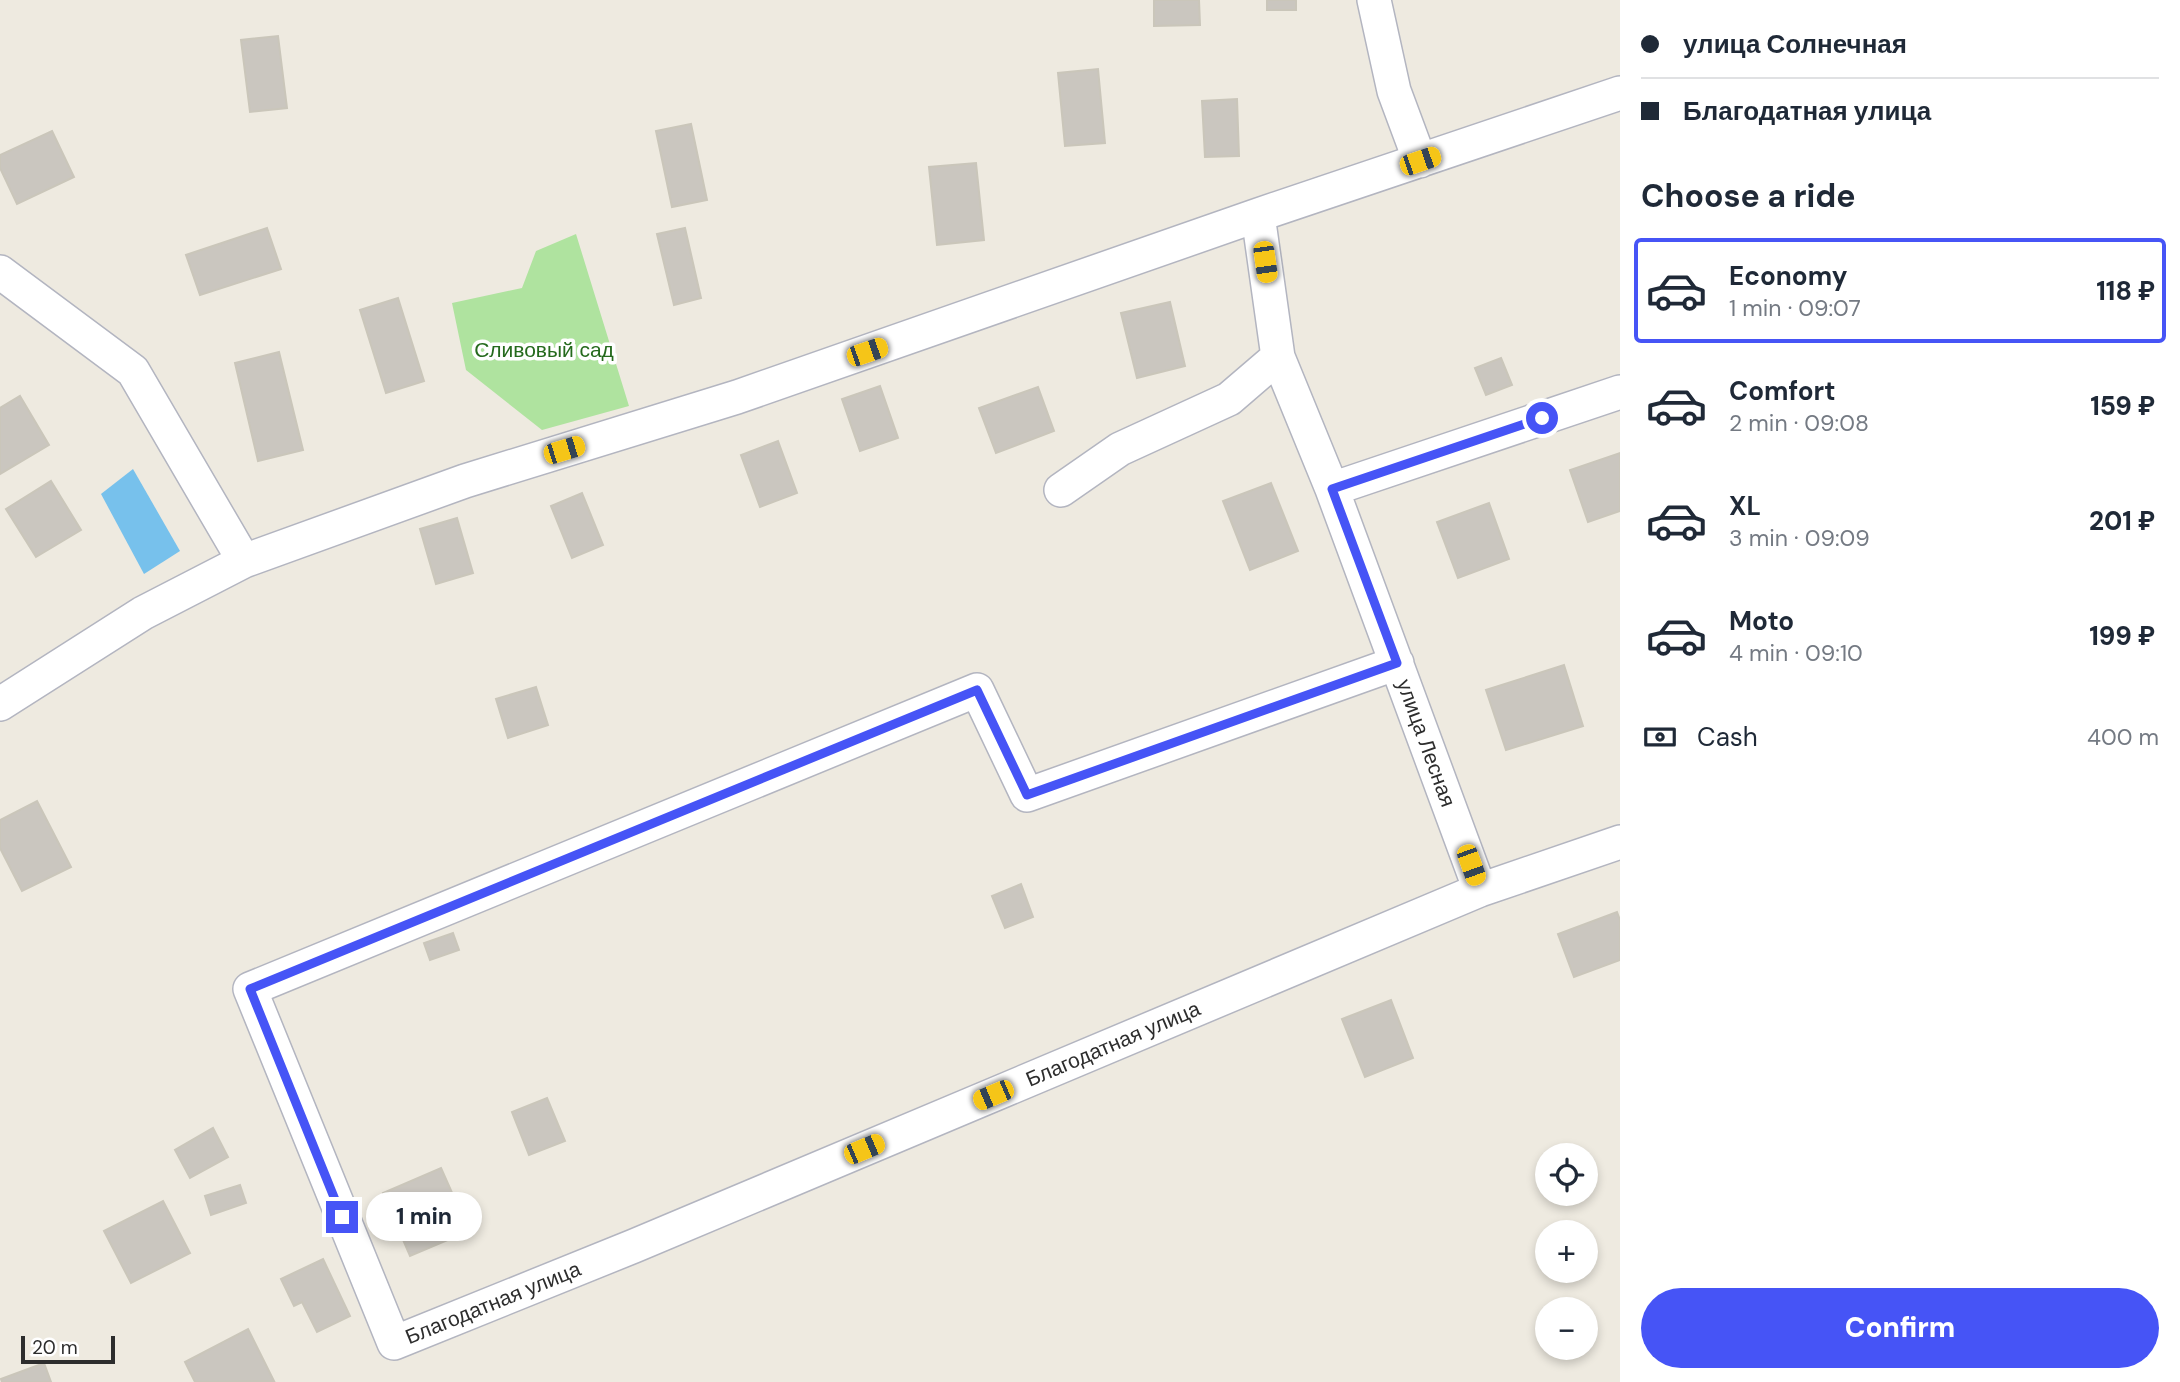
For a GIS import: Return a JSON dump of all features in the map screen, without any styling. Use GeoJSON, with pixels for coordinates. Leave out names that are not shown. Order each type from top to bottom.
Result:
{"type":"FeatureCollection","features":[{"type":"Feature","properties":{"kind":"street"},"geometry":{"type":"LineString","coordinates":[[1374,0],[1394,91],[1420,161]]}},
{"type":"Feature","properties":{"kind":"street"},"geometry":{"type":"LineString","coordinates":[[0,704],[143,612],[244,561],[465,481],[737,397],[1258,215],[1620,93]]}},
{"type":"Feature","properties":{"kind":"street","name":"улица Лесная"},"geometry":{"type":"LineString","coordinates":[[1258,215],[1278,357],[1332,489],[1480,890]]}},
{"type":"Feature","properties":{"kind":"street"},"geometry":{"type":"LineString","coordinates":[[0,272],[133,371],[244,561]]}},
{"type":"Feature","properties":{"kind":"street"},"geometry":{"type":"LineString","coordinates":[[1061,490],[1120,449],[1229,399],[1278,357]]}},
{"type":"Feature","properties":{"kind":"street"},"geometry":{"type":"LineString","coordinates":[[1332,489],[1620,392]]}},
{"type":"Feature","properties":{"kind":"street","name":"Благодатная улица"},"geometry":{"type":"LineString","coordinates":[[1397,663],[1027,795],[977,690],[250,989],[394,1343],[646,1241],[1480,890]]}},
{"type":"Feature","properties":{"kind":"street"},"geometry":{"type":"LineString","coordinates":[[1480,890],[1620,842]]}},
{"type":"Feature","properties":{"kind":"green space","name":"Сливовый сад"},"geometry":{"type":"Polygon","coordinates":[[[576,234],[629,406],[542,430],[466,370],[452,303],[522,288],[536,251],[576,234]]]}},
{"type":"Feature","properties":{"kind":"water"},"geometry":{"type":"Polygon","coordinates":[[[133,469],[180,551],[144,574],[101,494],[133,469]]]}},
{"type":"Feature","properties":{"kind":"building"},"geometry":{"type":"Polygon","coordinates":[[[1154,0],[1199,0],[1200,25],[1154,26],[1154,0]]]}},
{"type":"Feature","properties":{"kind":"building"},"geometry":{"type":"Polygon","coordinates":[[[1267,0],[1296,0],[1296,10],[1267,10],[1267,0]]]}},
{"type":"Feature","properties":{"kind":"building"},"geometry":{"type":"Polygon","coordinates":[[[278,36],[287,108],[250,112],[241,40],[278,36]]]}},
{"type":"Feature","properties":{"kind":"building"},"geometry":{"type":"Polygon","coordinates":[[[1098,69],[1105,143],[1065,146],[1058,73],[1098,69]]]}},
{"type":"Feature","properties":{"kind":"building"},"geometry":{"type":"Polygon","coordinates":[[[1237,99],[1239,156],[1205,157],[1202,101],[1237,99]]]}},
{"type":"Feature","properties":{"kind":"building"},"geometry":{"type":"Polygon","coordinates":[[[691,124],[707,200],[672,207],[656,131],[691,124]]]}},
{"type":"Feature","properties":{"kind":"building"},"geometry":{"type":"Polygon","coordinates":[[[52,131],[74,177],[17,204],[0,168],[0,155],[52,131]]]}},
{"type":"Feature","properties":{"kind":"building"},"geometry":{"type":"Polygon","coordinates":[[[976,163],[984,240],[937,245],[929,167],[976,163]]]}},
{"type":"Feature","properties":{"kind":"building"},"geometry":{"type":"Polygon","coordinates":[[[267,228],[281,269],[200,295],[186,255],[267,228]]]}},
{"type":"Feature","properties":{"kind":"building"},"geometry":{"type":"Polygon","coordinates":[[[685,228],[701,298],[674,305],[657,234],[685,228]]]}},
{"type":"Feature","properties":{"kind":"building"},"geometry":{"type":"Polygon","coordinates":[[[398,298],[424,381],[386,393],[360,310],[398,298]]]}},
{"type":"Feature","properties":{"kind":"building"},"geometry":{"type":"Polygon","coordinates":[[[1170,302],[1185,366],[1137,378],[1121,313],[1170,302]]]}},
{"type":"Feature","properties":{"kind":"building"},"geometry":{"type":"Polygon","coordinates":[[[279,352],[303,450],[258,461],[235,363],[279,352]]]}},
{"type":"Feature","properties":{"kind":"building"},"geometry":{"type":"Polygon","coordinates":[[[1501,358],[1512,385],[1486,395],[1475,368],[1501,358]]]}},
{"type":"Feature","properties":{"kind":"building"},"geometry":{"type":"Polygon","coordinates":[[[880,386],[898,438],[860,451],[842,399],[880,386]]]}},
{"type":"Feature","properties":{"kind":"building"},"geometry":{"type":"Polygon","coordinates":[[[1038,387],[1054,431],[996,453],[979,408],[1038,387]]]}},
{"type":"Feature","properties":{"kind":"building"},"geometry":{"type":"Polygon","coordinates":[[[20,396],[49,445],[0,474],[0,408],[20,396]]]}},
{"type":"Feature","properties":{"kind":"building"},"geometry":{"type":"Polygon","coordinates":[[[778,441],[797,493],[760,507],[741,455],[778,441]]]}},
{"type":"Feature","properties":{"kind":"building"},"geometry":{"type":"Polygon","coordinates":[[[1620,453],[1620,511],[1588,522],[1570,470],[1620,453]]]}},
{"type":"Feature","properties":{"kind":"building"},"geometry":{"type":"Polygon","coordinates":[[[51,481],[81,530],[36,557],[6,509],[51,481]]]}},
{"type":"Feature","properties":{"kind":"building"},"geometry":{"type":"Polygon","coordinates":[[[1271,483],[1298,551],[1250,570],[1223,501],[1271,483]]]}},
{"type":"Feature","properties":{"kind":"building"},"geometry":{"type":"Polygon","coordinates":[[[582,493],[603,545],[572,558],[551,506],[582,493]]]}},
{"type":"Feature","properties":{"kind":"building"},"geometry":{"type":"Polygon","coordinates":[[[1489,503],[1509,559],[1458,578],[1437,522],[1489,503]]]}},
{"type":"Feature","properties":{"kind":"building"},"geometry":{"type":"Polygon","coordinates":[[[457,518],[473,573],[436,584],[420,529],[457,518]]]}},
{"type":"Feature","properties":{"kind":"building"},"geometry":{"type":"Polygon","coordinates":[[[1564,665],[1583,726],[1506,750],[1486,690],[1564,665]]]}},
{"type":"Feature","properties":{"kind":"building"},"geometry":{"type":"Polygon","coordinates":[[[536,687],[548,725],[508,738],[496,699],[536,687]]]}},
{"type":"Feature","properties":{"kind":"building"},"geometry":{"type":"Polygon","coordinates":[[[37,801],[71,867],[22,891],[0,848],[0,820],[37,801]]]}},
{"type":"Feature","properties":{"kind":"building"},"geometry":{"type":"Polygon","coordinates":[[[1021,884],[1033,917],[1005,928],[992,896],[1021,884]]]}},
{"type":"Feature","properties":{"kind":"building"},"geometry":{"type":"Polygon","coordinates":[[[1617,912],[1620,920],[1620,960],[1574,977],[1558,934],[1617,912]]]}},
{"type":"Feature","properties":{"kind":"building"},"geometry":{"type":"Polygon","coordinates":[[[453,933],[459,950],[430,960],[424,943],[453,933]]]}},
{"type":"Feature","properties":{"kind":"building"},"geometry":{"type":"Polygon","coordinates":[[[1391,1000],[1413,1058],[1365,1077],[1342,1019],[1391,1000]]]}},
{"type":"Feature","properties":{"kind":"building"},"geometry":{"type":"Polygon","coordinates":[[[547,1098],[565,1141],[529,1155],[512,1112],[547,1098]]]}},
{"type":"Feature","properties":{"kind":"building"},"geometry":{"type":"Polygon","coordinates":[[[213,1128],[228,1157],[190,1178],[175,1150],[213,1128]]]}},
{"type":"Feature","properties":{"kind":"building"},"geometry":{"type":"Polygon","coordinates":[[[441,1168],[469,1231],[410,1256],[383,1193],[441,1168]]]}},
{"type":"Feature","properties":{"kind":"building"},"geometry":{"type":"Polygon","coordinates":[[[240,1185],[246,1203],[211,1215],[205,1196],[240,1185]]]}},
{"type":"Feature","properties":{"kind":"building"},"geometry":{"type":"Polygon","coordinates":[[[163,1201],[190,1253],[131,1283],[104,1231],[163,1201]]]}},
{"type":"Feature","properties":{"kind":"building"},"geometry":{"type":"Polygon","coordinates":[[[323,1259],[350,1316],[317,1332],[302,1302],[294,1306],[281,1279],[323,1259]]]}},
{"type":"Feature","properties":{"kind":"building"},"geometry":{"type":"Polygon","coordinates":[[[248,1329],[274,1381],[195,1382],[185,1362],[248,1329]]]}},
{"type":"Feature","properties":{"kind":"building"},"geometry":{"type":"Polygon","coordinates":[[[44,1363],[51,1382],[2,1382],[1,1379],[44,1363]]]}},
{"type":"Feature","properties":{"kind":"route"},"geometry":{"type":"LineString","coordinates":[[342,1217],[250,989],[977,690],[1027,795],[1397,663],[1332,489],[1542,418]]}}]}
